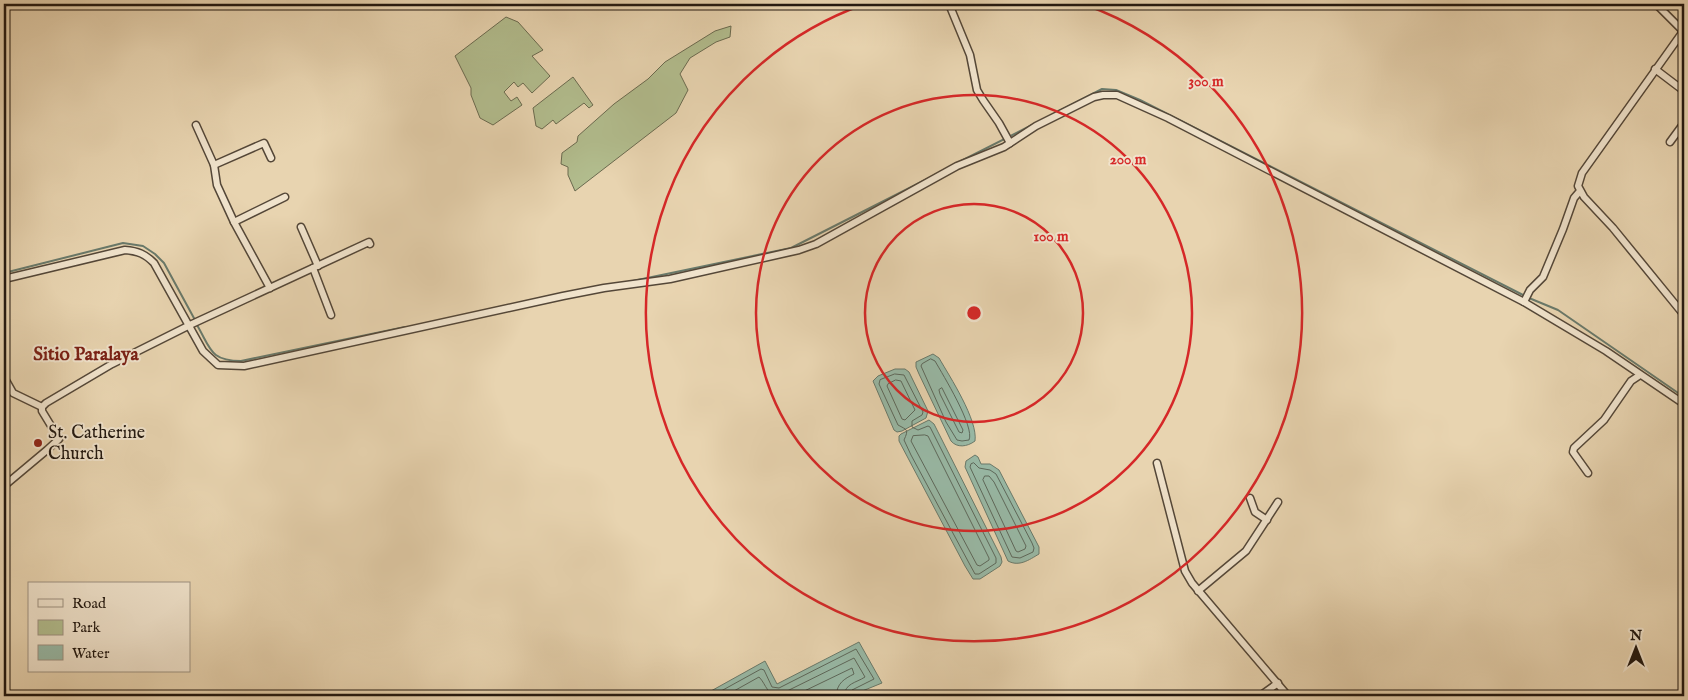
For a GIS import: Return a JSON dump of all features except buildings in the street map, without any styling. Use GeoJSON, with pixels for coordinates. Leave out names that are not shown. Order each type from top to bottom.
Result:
{"type":"FeatureCollection","features":[{"type":"Feature","properties":{"kind":"street"},"geometry":{"type":"LineString","coordinates":[[949,4],[970,55],[977,90],[1000,123],[1008,140]]}},
{"type":"Feature","properties":{"kind":"street"},"geometry":{"type":"LineString","coordinates":[[1656,4],[1684,30],[1582,173],[1579,181],[1580,191],[1652,274],[1684,315]]}},
{"type":"Feature","properties":{"kind":"street"},"geometry":{"type":"LineString","coordinates":[[1655,69],[1684,91]]}},
{"type":"Feature","properties":{"kind":"street"},"geometry":{"type":"LineString","coordinates":[[4,279],[125,250],[137,251],[147,256],[154,263],[203,350],[218,365],[244,366],[563,296],[670,279],[783,254],[816,244],[957,166],[1094,97],[1117,95],[1168,118],[1245,157],[1524,302],[1598,346],[1684,404]]}},
{"type":"Feature","properties":{"kind":"street"},"geometry":{"type":"LineString","coordinates":[[1670,142],[1684,123]]}},
{"type":"Feature","properties":{"kind":"street"},"geometry":{"type":"LineString","coordinates":[[196,125],[214,165],[217,185],[234,222],[270,288]]}},
{"type":"Feature","properties":{"kind":"street"},"geometry":{"type":"LineString","coordinates":[[214,165],[264,143],[271,158]]}},
{"type":"Feature","properties":{"kind":"street"},"geometry":{"type":"LineString","coordinates":[[1524,302],[1530,290],[1543,277],[1574,198],[1580,191]]}},
{"type":"Feature","properties":{"kind":"street"},"geometry":{"type":"LineString","coordinates":[[234,222],[285,197]]}},
{"type":"Feature","properties":{"kind":"street"},"geometry":{"type":"LineString","coordinates":[[301,227],[331,315]]}},
{"type":"Feature","properties":{"kind":"street"},"geometry":{"type":"LineString","coordinates":[[42,407],[68,389],[112,364],[270,288],[369,242],[370,244]]}},
{"type":"Feature","properties":{"kind":"street"},"geometry":{"type":"LineString","coordinates":[[1588,473],[1573,452],[1574,448],[1604,420],[1631,381],[1640,375]]}},
{"type":"Feature","properties":{"kind":"street"},"geometry":{"type":"LineString","coordinates":[[4,377],[13,394],[42,407]]}},
{"type":"Feature","properties":{"kind":"street"},"geometry":{"type":"LineString","coordinates":[[4,486],[59,439],[42,411],[42,407]]}},
{"type":"Feature","properties":{"kind":"street"},"geometry":{"type":"LineString","coordinates":[[1157,463],[1186,571],[1198,591],[1288,696]]}},
{"type":"Feature","properties":{"kind":"street"},"geometry":{"type":"LineString","coordinates":[[1250,498],[1255,512],[1267,520]]}},
{"type":"Feature","properties":{"kind":"street"},"geometry":{"type":"LineString","coordinates":[[1198,591],[1246,551],[1278,502]]}},
{"type":"Feature","properties":{"kind":"street"},"geometry":{"type":"LineString","coordinates":[[1260,696],[1278,683]]}},
{"type":"Feature","properties":{"kind":"green space"},"geometry":{"type":"Polygon","coordinates":[[[506,17],[518,22],[543,50],[532,56],[550,76],[532,93],[523,83],[518,87],[514,82],[504,92],[511,101],[517,97],[522,105],[493,125],[480,118],[471,95],[471,88],[455,56],[506,17]]]}},
{"type":"Feature","properties":{"kind":"green space"},"geometry":{"type":"Polygon","coordinates":[[[731,26],[730,37],[716,42],[690,58],[680,74],[688,90],[676,113],[575,191],[568,175],[568,167],[561,164],[562,153],[577,142],[578,136],[614,104],[648,79],[665,62],[715,31],[731,26]]]}},
{"type":"Feature","properties":{"kind":"green space"},"geometry":{"type":"Polygon","coordinates":[[[573,77],[593,105],[589,108],[584,103],[556,124],[553,120],[542,129],[536,126],[533,108],[573,77]]]}},
{"type":"Feature","properties":{"kind":"water"},"geometry":{"type":"Polygon","coordinates":[[[933,354],[939,358],[968,411],[975,432],[975,441],[969,445],[959,446],[951,441],[916,367],[916,362],[933,354]]]}},
{"type":"Feature","properties":{"kind":"water"},"geometry":{"type":"Polygon","coordinates":[[[895,369],[905,369],[909,372],[928,411],[926,418],[897,432],[894,430],[873,381],[878,376],[895,369]]]}},
{"type":"Feature","properties":{"kind":"water"},"geometry":{"type":"Polygon","coordinates":[[[929,420],[934,424],[1001,557],[1002,562],[1000,566],[980,579],[973,579],[965,566],[899,441],[901,434],[929,420]]]}},
{"type":"Feature","properties":{"kind":"water"},"geometry":{"type":"Polygon","coordinates":[[[975,455],[981,464],[990,464],[999,470],[1039,547],[1039,554],[1020,563],[1008,561],[965,467],[966,461],[975,455]]]}},
{"type":"Feature","properties":{"kind":"water"},"geometry":{"type":"Polygon","coordinates":[[[859,642],[882,683],[850,696],[702,696],[765,661],[777,684],[859,642]]]}},
{"type":"Feature","properties":{"kind":"waterway"},"geometry":{"type":"LineString","coordinates":[[1059,111],[1102,89],[1116,90],[1140,100],[1523,295]]}},
{"type":"Feature","properties":{"kind":"waterway"},"geometry":{"type":"LineString","coordinates":[[961,161],[1032,125]]}},
{"type":"Feature","properties":{"kind":"waterway"},"geometry":{"type":"LineString","coordinates":[[628,282],[791,248],[939,173]]}},
{"type":"Feature","properties":{"kind":"waterway"},"geometry":{"type":"LineString","coordinates":[[4,273],[123,243],[143,246],[164,263],[195,320]]}},
{"type":"Feature","properties":{"kind":"waterway"},"geometry":{"type":"LineString","coordinates":[[1529,298],[1558,310],[1684,397]]}},
{"type":"Feature","properties":{"kind":"waterway"},"geometry":{"type":"LineString","coordinates":[[197,325],[209,347],[217,356],[223,359],[241,361],[405,327]]}},
{"type":"Feature","properties":{"kind":"place","name":"St. Catherine Church"},"geometry":{"type":"Point","coordinates":[38,443]}},
{"type":"Feature","properties":{"kind":"district","name":"Sitio Paralaya"},"geometry":{"type":"Point","coordinates":[86,355]}}]}
